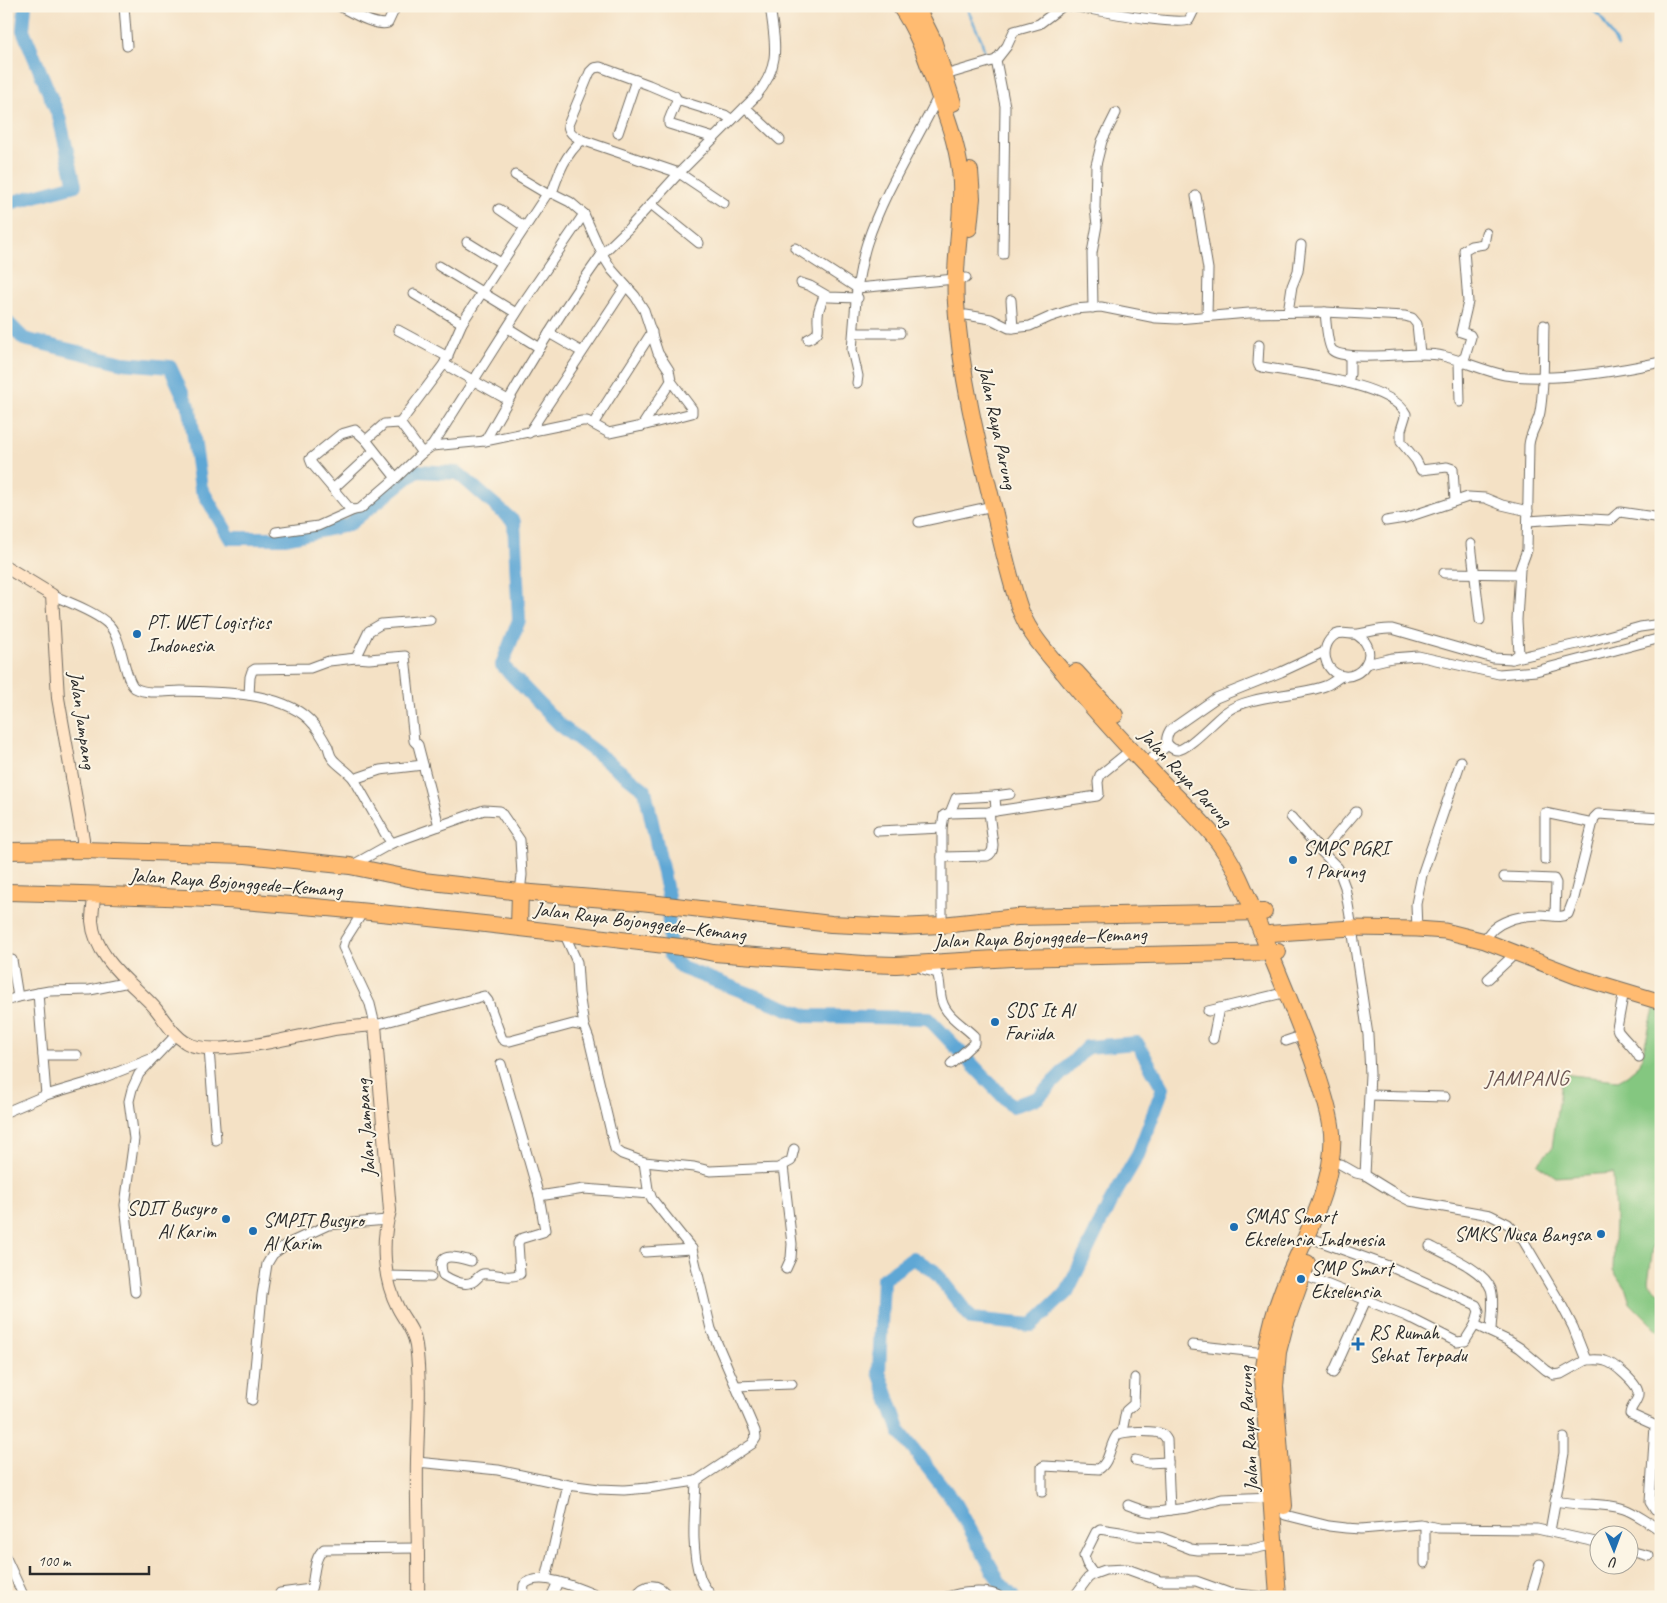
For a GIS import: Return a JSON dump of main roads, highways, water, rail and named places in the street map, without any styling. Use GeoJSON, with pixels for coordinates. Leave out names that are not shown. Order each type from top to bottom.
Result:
{"type":"FeatureCollection","features":[{"type":"Feature","properties":{"kind":"highway","name":"Jalan Raya Parung"},"geometry":{"type":"LineString","coordinates":[[900,6],[922,42],[949,121],[961,183],[960,278],[972,362],[980,408],[1023,591],[1031,612],[1038,627],[1052,646],[1149,761],[1221,831],[1248,873],[1259,912],[1304,1035],[1325,1100],[1333,1140],[1328,1175],[1297,1272],[1278,1352],[1275,1387],[1295,1518],[1281,1596]]}},
{"type":"Feature","properties":{"kind":"highway","name":"Jalan Raya Parung"},"geometry":{"type":"LineString","coordinates":[[914,6],[933,40],[945,75],[972,179],[972,198],[956,305],[961,355],[968,403],[1016,595],[1023,617],[1044,649],[1076,689],[1132,749],[1149,761]]}},
{"type":"Feature","properties":{"kind":"highway","name":"Jalan Raya Bojonggede—Kemang"},"geometry":{"type":"LineString","coordinates":[[6,851],[83,850],[246,855],[350,866],[423,881],[520,892],[641,902],[831,924],[942,925],[1017,917],[1259,912]]}},
{"type":"Feature","properties":{"kind":"highway","name":"Jalan Raya Bojonggede—Kemang"},"geometry":{"type":"LineString","coordinates":[[6,892],[241,901],[519,927],[689,948],[714,953],[846,963],[896,964],[1011,958],[1274,953]]}},
{"type":"Feature","properties":{"kind":"highway"},"geometry":{"type":"LineString","coordinates":[[519,927],[520,892]]}},
{"type":"Feature","properties":{"kind":"highway","name":"Jalan Raya Parung"},"geometry":{"type":"LineString","coordinates":[[1274,953],[1333,1090],[1340,1120],[1342,1141],[1340,1164],[1331,1199],[1316,1240],[1297,1272],[1282,1292],[1265,1353],[1263,1377],[1275,1544],[1281,1596]]}},
{"type":"Feature","properties":{"kind":"main road"},"geometry":{"type":"LineString","coordinates":[[1267,934],[1350,928],[1446,931],[1485,941],[1578,977],[1661,1002]]}},
{"type":"Feature","properties":{"kind":"waterway"},"geometry":{"type":"LineString","coordinates":[[6,204],[75,185],[59,117],[23,30],[25,6]]}},
{"type":"Feature","properties":{"kind":"waterway"},"geometry":{"type":"LineString","coordinates":[[966,6],[981,39],[985,53]]}},
{"type":"Feature","properties":{"kind":"waterway"},"geometry":{"type":"LineString","coordinates":[[1588,6],[1601,17],[1618,46]]}},
{"type":"Feature","properties":{"kind":"waterway"},"geometry":{"type":"LineString","coordinates":[[6,321],[24,339],[123,363],[170,367],[190,410],[201,488],[230,538],[286,538],[348,525],[416,471],[458,473],[514,522],[519,620],[502,665],[560,725],[645,790],[668,896],[670,955],[682,968],[807,1016],[928,1018],[1012,1106],[1038,1098],[1087,1047],[1137,1043],[1163,1088],[1138,1155],[1112,1199],[1067,1292],[1032,1325],[972,1319],[934,1271],[913,1258],[883,1279],[879,1372],[900,1432],[956,1504],[1000,1583],[1013,1597]]}},
{"type":"Feature","properties":{"kind":"place","name":"PT. WET Logistics Indonesia"},"geometry":{"type":"Point","coordinates":[137,634]}},
{"type":"Feature","properties":{"kind":"place","name":"SMPS PGRI 1 Parung"},"geometry":{"type":"Point","coordinates":[1293,860]}},
{"type":"Feature","properties":{"kind":"place","name":"SDS It Al Fariida"},"geometry":{"type":"Point","coordinates":[995,1022]}},
{"type":"Feature","properties":{"kind":"place","name":"SDIT Busyro Al Karim"},"geometry":{"type":"Point","coordinates":[226,1219]}},
{"type":"Feature","properties":{"kind":"place","name":"SMAS Smart Ekselensia Indonesia"},"geometry":{"type":"Point","coordinates":[1234,1227]}},
{"type":"Feature","properties":{"kind":"place","name":"SMPIT Busyro Al Karim"},"geometry":{"type":"Point","coordinates":[253,1231]}},
{"type":"Feature","properties":{"kind":"place","name":"SMKS Nusa Bangsa"},"geometry":{"type":"Point","coordinates":[1601,1234]}},
{"type":"Feature","properties":{"kind":"place","name":"SMP Smart Ekselensia"},"geometry":{"type":"Point","coordinates":[1301,1279]}},
{"type":"Feature","properties":{"kind":"place","name":"RS Rumah Sehat Terpadu"},"geometry":{"type":"Point","coordinates":[1358,1344]}},
{"type":"Feature","properties":{"kind":"district","name":"JAMPANG"},"geometry":{"type":"Point","coordinates":[1527,1077]}}]}
